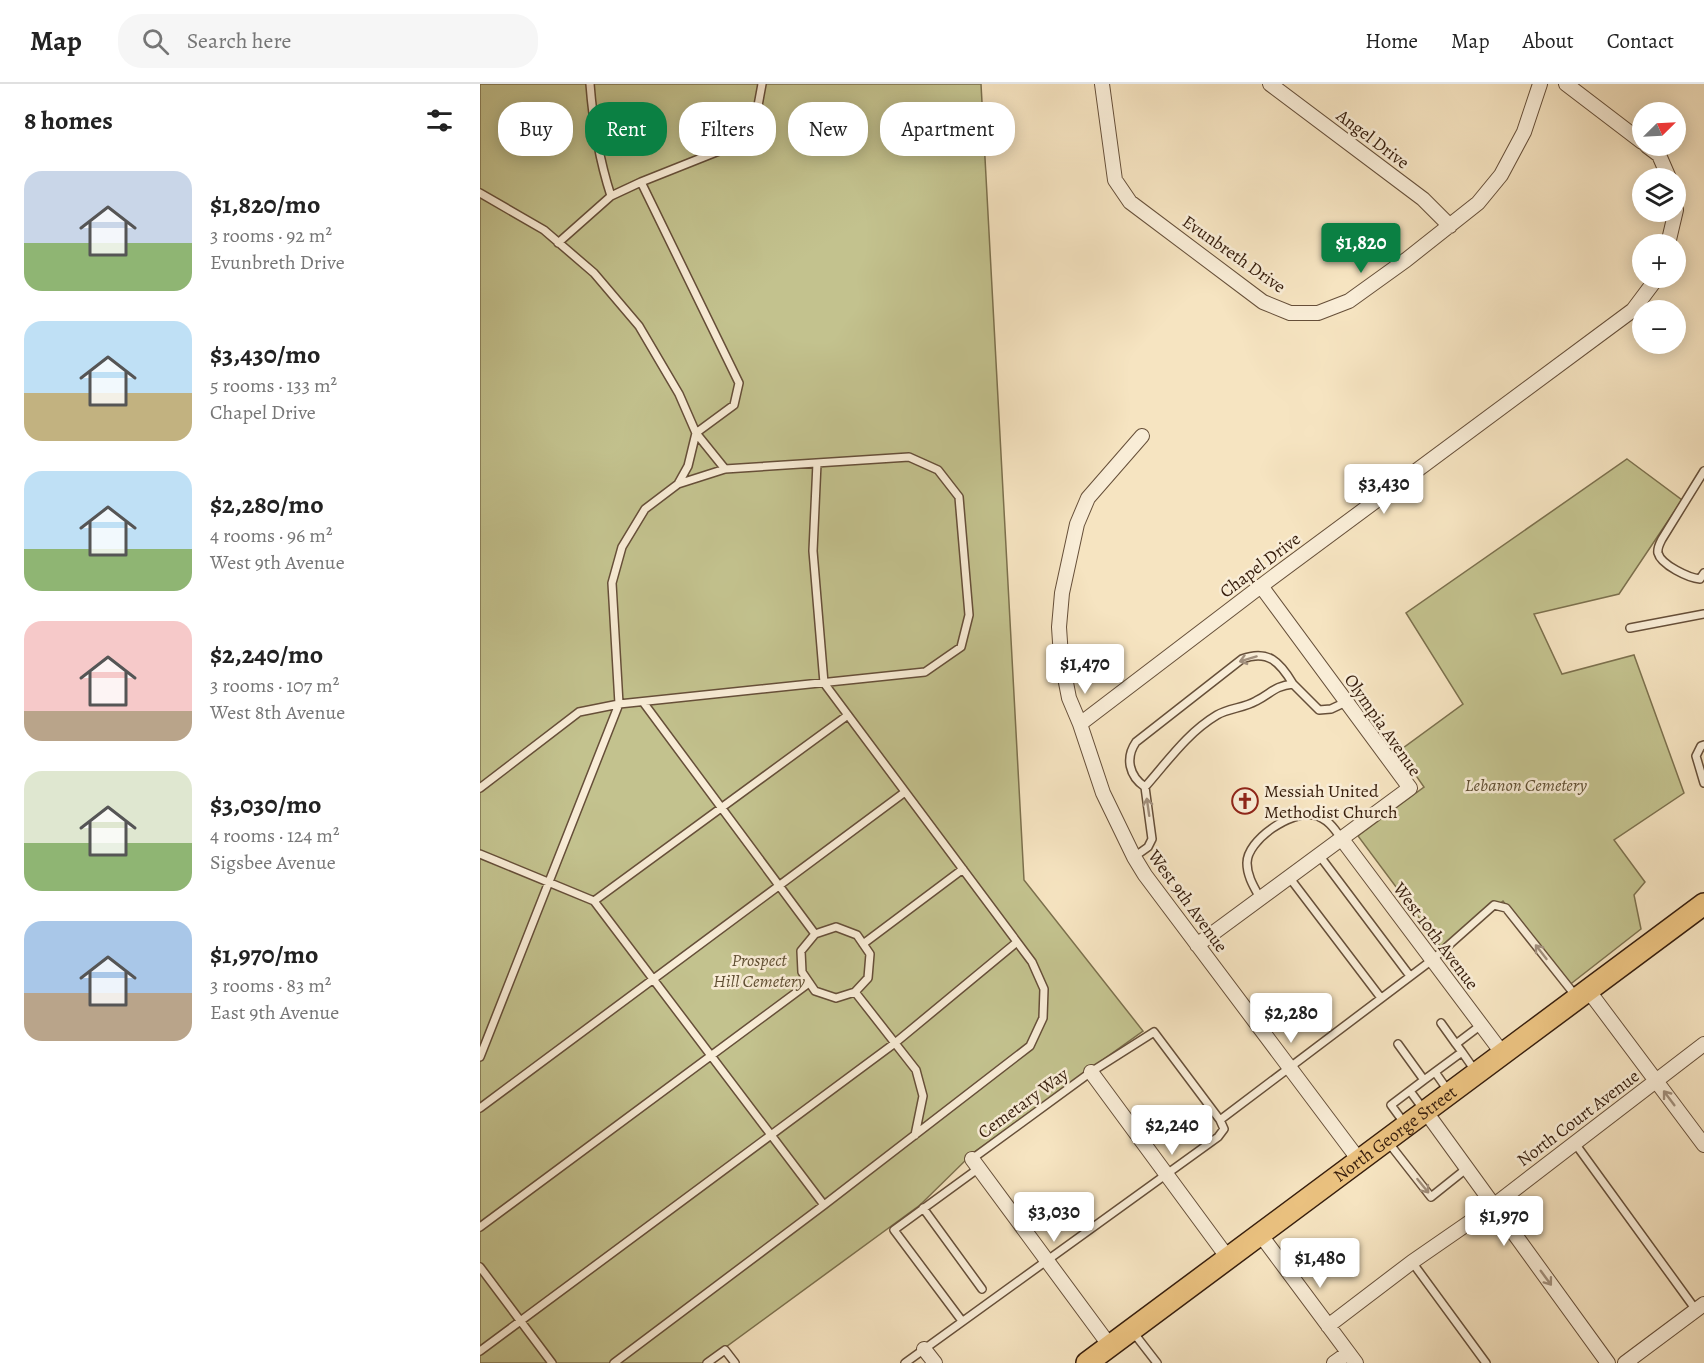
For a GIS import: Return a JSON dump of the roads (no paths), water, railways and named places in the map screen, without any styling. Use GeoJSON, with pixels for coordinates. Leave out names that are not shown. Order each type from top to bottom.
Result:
{"type":"FeatureCollection","features":[{"type":"Feature","properties":{"kind":"main road","name":"North George Street"},"geometry":{"type":"LineString","coordinates":[[1088,1363],[1704,904]]}},
{"type":"Feature","properties":{"kind":"street","name":"Evunbreth Drive"},"geometry":{"type":"LineString","coordinates":[[1102,84],[1115,180],[1130,202],[1263,302],[1290,314],[1318,313],[1349,302],[1450,226],[1478,202],[1501,175],[1524,132],[1540,84]]}},
{"type":"Feature","properties":{"kind":"street","name":"Angel Drive"},"geometry":{"type":"LineString","coordinates":[[1270,84],[1423,199],[1450,226]]}},
{"type":"Feature","properties":{"kind":"street"},"geometry":{"type":"LineString","coordinates":[[1566,84],[1632,134]]}},
{"type":"Feature","properties":{"kind":"street","name":"Chapel Drive"},"geometry":{"type":"LineString","coordinates":[[1080,724],[1261,586],[1633,310],[1650,288]]}},
{"type":"Feature","properties":{"kind":"street","name":"West 9th Avenue"},"geometry":{"type":"LineString","coordinates":[[1142,436],[1088,498],[1077,524],[1062,593],[1059,627],[1061,657],[1069,698],[1103,793],[1145,875],[1359,1161]]}},
{"type":"Feature","properties":{"kind":"street","name":"Olympia Avenue"},"geometry":{"type":"LineString","coordinates":[[1197,945],[1410,788],[1261,586]]}},
{"type":"Feature","properties":{"kind":"street","name":"West 10th Avenue"},"geometry":{"type":"LineString","coordinates":[[1341,838],[1503,1054]]}},
{"type":"Feature","properties":{"kind":"street"},"geometry":{"type":"LineString","coordinates":[[1582,994],[1656,1081],[1704,1145]]}},
{"type":"Feature","properties":{"kind":"street","name":"North Court Avenue"},"geometry":{"type":"LineString","coordinates":[[1328,1326],[1412,1262],[1493,1206],[1704,1044]]}},
{"type":"Feature","properties":{"kind":"street"},"geometry":{"type":"LineString","coordinates":[[1091,1072],[1228,1258]]}},
{"type":"Feature","properties":{"kind":"street"},"geometry":{"type":"LineString","coordinates":[[1426,1112],[1608,1363]]}},
{"type":"Feature","properties":{"kind":"street"},"geometry":{"type":"LineString","coordinates":[[975,1163],[1110,1346]]}},
{"type":"Feature","properties":{"kind":"street"},"geometry":{"type":"LineString","coordinates":[[1260,1234],[1352,1358],[1334,1363]]}},
{"type":"Feature","properties":{"kind":"street"},"geometry":{"type":"LineString","coordinates":[[1625,1363],[1700,1307]]}},
{"type":"Feature","properties":{"kind":"street"},"geometry":{"type":"LineString","coordinates":[[924,1349],[935,1363]]}},
{"type":"Feature","properties":{"kind":"lane"},"geometry":{"type":"LineString","coordinates":[[590,84],[601,164],[611,196]]}},
{"type":"Feature","properties":{"kind":"lane"},"geometry":{"type":"LineString","coordinates":[[558,243],[611,196],[729,147],[755,122],[762,84]]}},
{"type":"Feature","properties":{"kind":"lane"},"geometry":{"type":"LineString","coordinates":[[641,182],[739,383],[734,405],[696,433],[688,466],[678,484]]}},
{"type":"Feature","properties":{"kind":"lane"},"geometry":{"type":"LineString","coordinates":[[480,193],[544,230],[594,273],[639,326],[679,394],[696,433],[725,469]]}},
{"type":"Feature","properties":{"kind":"lane"},"geometry":{"type":"LineString","coordinates":[[480,788],[579,712],[619,704],[925,672],[961,647],[969,615],[959,497],[938,470],[909,457],[725,469],[678,484],[645,509],[622,547],[612,583],[619,704],[480,1056]]}},
{"type":"Feature","properties":{"kind":"lane"},"geometry":{"type":"LineString","coordinates":[[614,1363],[1030,1046],[1043,1018],[1044,989],[1032,962],[824,683],[813,551],[817,462]]}},
{"type":"Feature","properties":{"kind":"lane"},"geometry":{"type":"LineString","coordinates":[[1702,576],[1679,571],[1662,561],[1658,554],[1658,547],[1704,471]]}},
{"type":"Feature","properties":{"kind":"lane"},"geometry":{"type":"LineString","coordinates":[[1630,628],[1704,615]]}},
{"type":"Feature","properties":{"kind":"lane"},"geometry":{"type":"LineString","coordinates":[[1134,857],[1148,847],[1152,839],[1145,787],[1137,781],[1129,761],[1131,751],[1137,742],[1242,660],[1251,656],[1269,657],[1276,661],[1293,684],[1319,710],[1331,709],[1346,702]]}},
{"type":"Feature","properties":{"kind":"lane"},"geometry":{"type":"LineString","coordinates":[[1145,787],[1182,743],[1217,715],[1255,702],[1279,686],[1293,684]]}},
{"type":"Feature","properties":{"kind":"lane"},"geometry":{"type":"LineString","coordinates":[[643,702],[815,934]]}},
{"type":"Feature","properties":{"kind":"lane"},"geometry":{"type":"LineString","coordinates":[[594,901],[848,715]]}},
{"type":"Feature","properties":{"kind":"lane"},"geometry":{"type":"LineString","coordinates":[[1704,745],[1696,756],[1704,783]]}},
{"type":"Feature","properties":{"kind":"lane"},"geometry":{"type":"LineString","coordinates":[[480,1108],[905,792]]}},
{"type":"Feature","properties":{"kind":"lane"},"geometry":{"type":"LineString","coordinates":[[1260,898],[1248,875],[1247,861],[1251,847],[1285,819],[1298,815],[1314,815],[1329,821],[1341,838]]}},
{"type":"Feature","properties":{"kind":"lane"},"geometry":{"type":"LineString","coordinates":[[480,854],[594,901],[824,1205]]}},
{"type":"Feature","properties":{"kind":"lane"},"geometry":{"type":"LineString","coordinates":[[1319,855],[1410,976]]}},
{"type":"Feature","properties":{"kind":"lane"},"geometry":{"type":"LineString","coordinates":[[863,944],[963,869]]}},
{"type":"Feature","properties":{"kind":"lane"},"geometry":{"type":"LineString","coordinates":[[1288,877],[1381,998]]}},
{"type":"Feature","properties":{"kind":"lane"},"geometry":{"type":"LineString","coordinates":[[905,1363],[1218,1137],[1224,1129],[1220,1120],[1432,960],[1494,905],[1506,908],[1582,994]]}},
{"type":"Feature","properties":{"kind":"lane"},"geometry":{"type":"LineString","coordinates":[[836,927],[857,935],[870,954],[868,978],[855,992],[836,998],[815,992],[802,972],[801,951],[815,934],[836,927]]}},
{"type":"Feature","properties":{"kind":"lane"},"geometry":{"type":"LineString","coordinates":[[480,1351],[895,1043],[1017,942]]}},
{"type":"Feature","properties":{"kind":"lane"},"geometry":{"type":"LineString","coordinates":[[480,1227],[809,983]]}},
{"type":"Feature","properties":{"kind":"lane"},"geometry":{"type":"LineString","coordinates":[[855,992],[916,1070],[923,1096],[915,1135]]}},
{"type":"Feature","properties":{"kind":"lane"},"geometry":{"type":"LineString","coordinates":[[1441,1023],[1478,1073]]}},
{"type":"Feature","properties":{"kind":"lane"},"geometry":{"type":"LineString","coordinates":[[1456,1044],[1481,1025]]}},
{"type":"Feature","properties":{"kind":"lane","name":"Cemetary Way"},"geometry":{"type":"LineString","coordinates":[[962,1321],[894,1230],[1091,1072],[1154,1032],[1220,1120]]}},
{"type":"Feature","properties":{"kind":"lane"},"geometry":{"type":"LineString","coordinates":[[1398,1044],[1424,1080]]}},
{"type":"Feature","properties":{"kind":"lane"},"geometry":{"type":"LineString","coordinates":[[1407,1126],[1391,1105],[1462,1052]]}},
{"type":"Feature","properties":{"kind":"lane"},"geometry":{"type":"LineString","coordinates":[[1434,1072],[1450,1094]]}},
{"type":"Feature","properties":{"kind":"lane"},"geometry":{"type":"LineString","coordinates":[[1410,1091],[1426,1112]]}},
{"type":"Feature","properties":{"kind":"lane"},"geometry":{"type":"LineString","coordinates":[[1387,1140],[1431,1197],[1466,1169]]}},
{"type":"Feature","properties":{"kind":"lane"},"geometry":{"type":"LineString","coordinates":[[1574,1142],[1700,1307]]}},
{"type":"Feature","properties":{"kind":"lane"},"geometry":{"type":"LineString","coordinates":[[923,1208],[982,1288]]}},
{"type":"Feature","properties":{"kind":"lane"},"geometry":{"type":"LineString","coordinates":[[1412,1262],[1486,1363]]}},
{"type":"Feature","properties":{"kind":"lane"},"geometry":{"type":"LineString","coordinates":[[480,1267],[552,1363]]}},
{"type":"Feature","properties":{"kind":"lane"},"geometry":{"type":"LineString","coordinates":[[1132,1330],[1156,1363]]}},
{"type":"Feature","properties":{"kind":"lane"},"geometry":{"type":"LineString","coordinates":[[707,1363],[725,1350],[735,1363]]}},
{"type":"Feature","properties":{"kind":"place","name":"Messiah United Methodist Church"},"geometry":{"type":"Point","coordinates":[1245,801]}},
{"type":"Feature","properties":{"kind":"park label","name":"Lebanon Cemetery"},"geometry":{"type":"Point","coordinates":[1526,785]}},
{"type":"Feature","properties":{"kind":"park label","name":"Prospect Hill Cemetery"},"geometry":{"type":"Point","coordinates":[759,970]}}]}
